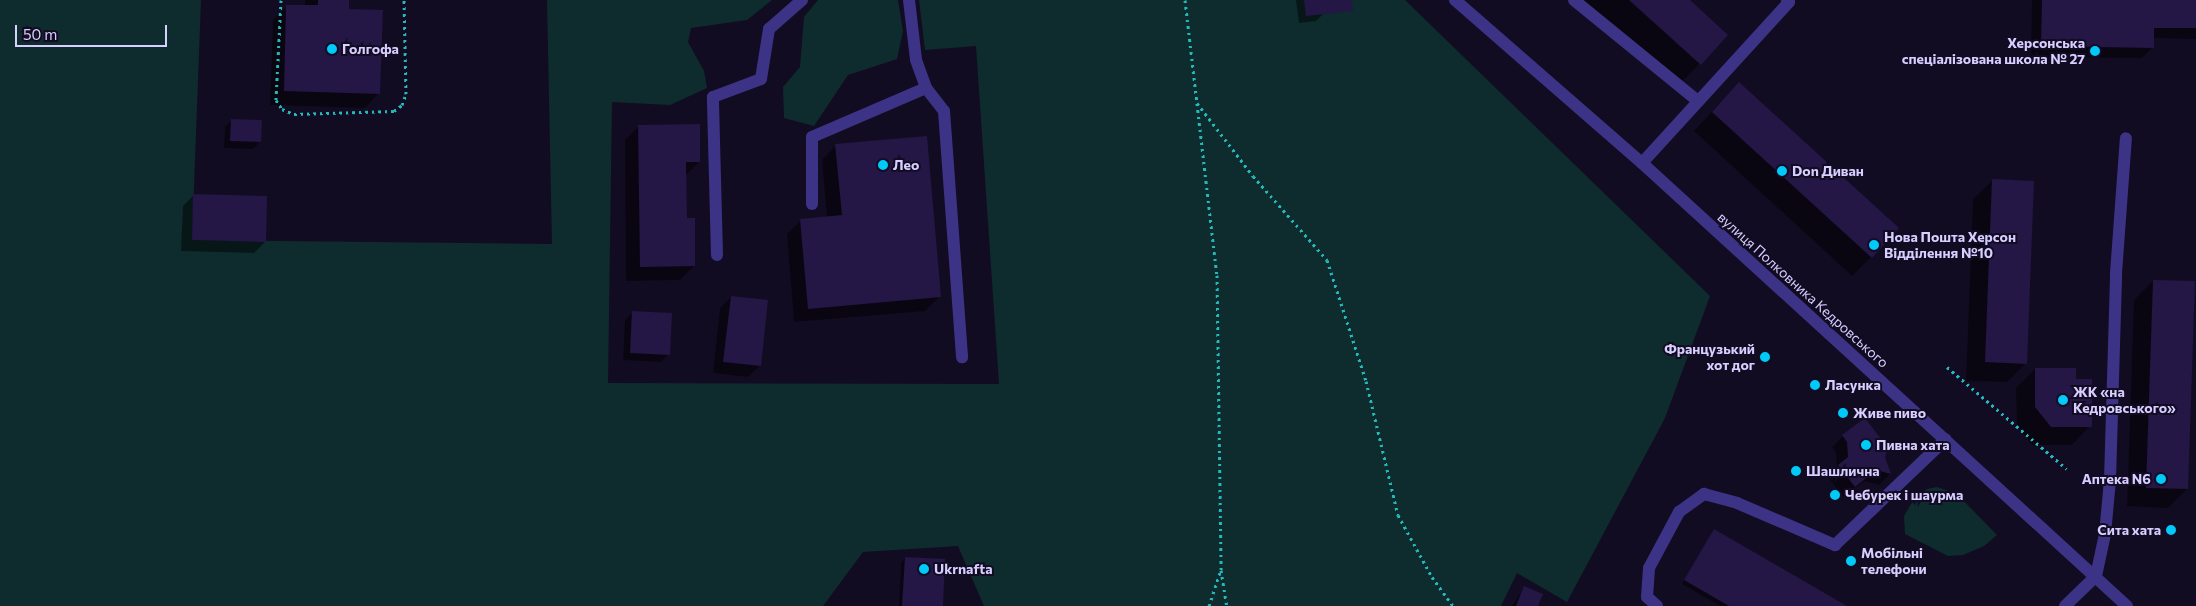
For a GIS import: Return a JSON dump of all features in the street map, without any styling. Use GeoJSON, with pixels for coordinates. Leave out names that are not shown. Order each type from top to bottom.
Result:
{"type":"FeatureCollection","features":[{"type":"Feature","properties":{"kind":"street"},"geometry":{"type":"LineString","coordinates":[[717,255],[713,97],[761,79],[769,29],[802,0]]}},
{"type":"Feature","properties":{"kind":"street"},"geometry":{"type":"LineString","coordinates":[[909,0],[916,60],[926,88],[944,111],[962,357]]}},
{"type":"Feature","properties":{"kind":"street"},"geometry":{"type":"LineString","coordinates":[[1574,0],[1698,101]]}},
{"type":"Feature","properties":{"kind":"street"},"geometry":{"type":"LineString","coordinates":[[1642,163],[1789,2],[1787,0]]}},
{"type":"Feature","properties":{"kind":"street","name":"вулиця Полковника Кедровського"},"geometry":{"type":"LineString","coordinates":[[1463,3],[1642,163],[2127,606]]}},
{"type":"Feature","properties":{"kind":"street"},"geometry":{"type":"LineString","coordinates":[[812,204],[812,137],[926,88]]}},
{"type":"Feature","properties":{"kind":"street"},"geometry":{"type":"LineString","coordinates":[[2065,606],[2096,576],[2105,534],[2110,480],[2116,273],[2126,138]]}},
{"type":"Feature","properties":{"kind":"street"},"geometry":{"type":"LineString","coordinates":[[1657,606],[1647,597],[1649,568],[1679,512],[1704,494],[1737,503],[1835,545],[1946,440]]}},
{"type":"Feature","properties":{"kind":"path"},"geometry":{"type":"LineString","coordinates":[[281,0],[276,100],[282,109],[294,114],[394,111],[402,105],[406,94],[404,0]]}},
{"type":"Feature","properties":{"kind":"path"},"geometry":{"type":"LineString","coordinates":[[1185,0],[1217,275],[1221,570],[1227,606]]}},
{"type":"Feature","properties":{"kind":"path"},"geometry":{"type":"LineString","coordinates":[[1196,103],[1253,176],[1327,260],[1366,381],[1398,515],[1432,577],[1453,606]]}},
{"type":"Feature","properties":{"kind":"path"},"geometry":{"type":"LineString","coordinates":[[1947,366],[2067,470]]}},
{"type":"Feature","properties":{"kind":"path"},"geometry":{"type":"LineString","coordinates":[[1210,606],[1221,570]]}},
{"type":"Feature","properties":{"kind":"green space"},"geometry":{"type":"Polygon","coordinates":[[[0,0],[201,0],[192,240],[552,244],[547,0],[772,0],[747,20],[691,28],[688,42],[704,71],[707,88],[670,105],[612,102],[608,383],[999,384],[976,46],[925,50],[919,0],[1405,0],[1710,296],[1665,418],[1567,602],[1517,573],[1501,606],[984,606],[958,546],[863,552],[823,606],[0,606],[0,0]]]}},
{"type":"Feature","properties":{"kind":"green space"},"geometry":{"type":"Polygon","coordinates":[[[818,0],[898,0],[903,31],[897,59],[848,75],[814,126],[784,118],[783,87],[800,67],[804,17],[818,0]]]}},
{"type":"Feature","properties":{"kind":"green space"},"geometry":{"type":"Polygon","coordinates":[[[1937,487],[1957,494],[1997,535],[1984,546],[1963,555],[1948,556],[1905,534],[1904,516],[1911,504],[1927,489],[1937,487]]]}},
{"type":"Feature","properties":{"kind":"building"},"geometry":{"type":"Polygon","coordinates":[[[318,0],[349,0],[349,9],[383,10],[380,94],[284,91],[286,5],[318,5],[318,0]]]}},
{"type":"Feature","properties":{"kind":"building"},"geometry":{"type":"Polygon","coordinates":[[[1304,0],[1352,0],[1353,11],[1306,16],[1304,0]]]}},
{"type":"Feature","properties":{"kind":"building"},"geometry":{"type":"Polygon","coordinates":[[[1629,0],[1690,0],[1728,35],[1701,65],[1629,0]]]}},
{"type":"Feature","properties":{"kind":"building"},"geometry":{"type":"Polygon","coordinates":[[[2042,0],[2196,0],[2196,28],[2154,28],[2154,48],[2041,46],[2042,0]]]}},
{"type":"Feature","properties":{"kind":"building"},"geometry":{"type":"Polygon","coordinates":[[[1739,82],[1899,228],[1872,258],[1712,112],[1739,82]]]}},
{"type":"Feature","properties":{"kind":"building"},"geometry":{"type":"Polygon","coordinates":[[[231,119],[262,120],[261,142],[230,141],[231,119]]]}},
{"type":"Feature","properties":{"kind":"building"},"geometry":{"type":"Polygon","coordinates":[[[700,124],[700,162],[686,162],[687,218],[695,218],[695,266],[640,267],[638,125],[700,124]]]}},
{"type":"Feature","properties":{"kind":"building"},"geometry":{"type":"Polygon","coordinates":[[[927,136],[941,297],[808,309],[800,219],[842,215],[835,144],[927,136]]]}},
{"type":"Feature","properties":{"kind":"building"},"geometry":{"type":"Polygon","coordinates":[[[1992,179],[2034,181],[2027,364],[1985,362],[1992,179]]]}},
{"type":"Feature","properties":{"kind":"building"},"geometry":{"type":"Polygon","coordinates":[[[193,194],[267,196],[266,242],[192,240],[193,194]]]}},
{"type":"Feature","properties":{"kind":"building"},"geometry":{"type":"Polygon","coordinates":[[[2153,280],[2195,281],[2188,489],[2146,488],[2153,280]]]}},
{"type":"Feature","properties":{"kind":"building"},"geometry":{"type":"Polygon","coordinates":[[[731,296],[768,300],[761,366],[723,362],[731,296]]]}},
{"type":"Feature","properties":{"kind":"building"},"geometry":{"type":"Polygon","coordinates":[[[632,311],[672,313],[670,355],[630,353],[632,311]]]}},
{"type":"Feature","properties":{"kind":"building","name":"ЖК «на Кедровського»"},"geometry":{"type":"Polygon","coordinates":[[[2035,368],[2076,368],[2076,379],[2092,379],[2092,427],[2051,427],[2035,407],[2035,368]]]}},
{"type":"Feature","properties":{"kind":"building"},"geometry":{"type":"Polygon","coordinates":[[[1865,418],[1888,448],[1885,457],[1891,474],[1876,470],[1855,487],[1838,465],[1848,457],[1847,442],[1842,435],[1865,418]]]}},
{"type":"Feature","properties":{"kind":"building"},"geometry":{"type":"Polygon","coordinates":[[[1714,529],[1847,606],[1729,606],[1684,580],[1714,529]]]}},
{"type":"Feature","properties":{"kind":"building"},"geometry":{"type":"Polygon","coordinates":[[[905,557],[945,559],[943,606],[902,606],[905,557]]]}},
{"type":"Feature","properties":{"kind":"building"},"geometry":{"type":"Polygon","coordinates":[[[1524,586],[1543,594],[1538,606],[1516,606],[1524,586]]]}},
{"type":"Feature","properties":{"kind":"place","name":"Голгофа"},"geometry":{"type":"Point","coordinates":[332,49]}},
{"type":"Feature","properties":{"kind":"place","name":"Херсонська спеціалізована школа № 27"},"geometry":{"type":"Point","coordinates":[2095,51]}},
{"type":"Feature","properties":{"kind":"place","name":"Лео"},"geometry":{"type":"Point","coordinates":[883,165]}},
{"type":"Feature","properties":{"kind":"place","name":"Don Диван"},"geometry":{"type":"Point","coordinates":[1782,171]}},
{"type":"Feature","properties":{"kind":"place","name":"Нова Пошта Херсон Відділення №10"},"geometry":{"type":"Point","coordinates":[1874,245]}},
{"type":"Feature","properties":{"kind":"place","name":"Французький хот дог"},"geometry":{"type":"Point","coordinates":[1765,357]}},
{"type":"Feature","properties":{"kind":"place","name":"Ласунка"},"geometry":{"type":"Point","coordinates":[1815,385]}},
{"type":"Feature","properties":{"kind":"place","name":"ЖК «на Кедровського»"},"geometry":{"type":"Point","coordinates":[2063,400]}},
{"type":"Feature","properties":{"kind":"place","name":"Живе пиво"},"geometry":{"type":"Point","coordinates":[1843,413]}},
{"type":"Feature","properties":{"kind":"place","name":"Пивна хата"},"geometry":{"type":"Point","coordinates":[1866,445]}},
{"type":"Feature","properties":{"kind":"place","name":"Шашлична"},"geometry":{"type":"Point","coordinates":[1796,471]}},
{"type":"Feature","properties":{"kind":"place","name":"Аптека N6"},"geometry":{"type":"Point","coordinates":[2161,479]}},
{"type":"Feature","properties":{"kind":"place","name":"Чебурек і шаурма"},"geometry":{"type":"Point","coordinates":[1835,495]}},
{"type":"Feature","properties":{"kind":"place","name":"Сита хата"},"geometry":{"type":"Point","coordinates":[2171,530]}},
{"type":"Feature","properties":{"kind":"place","name":"Мобільні телефони"},"geometry":{"type":"Point","coordinates":[1851,561]}},
{"type":"Feature","properties":{"kind":"place","name":"Ukrnafta"},"geometry":{"type":"Point","coordinates":[924,569]}}]}
